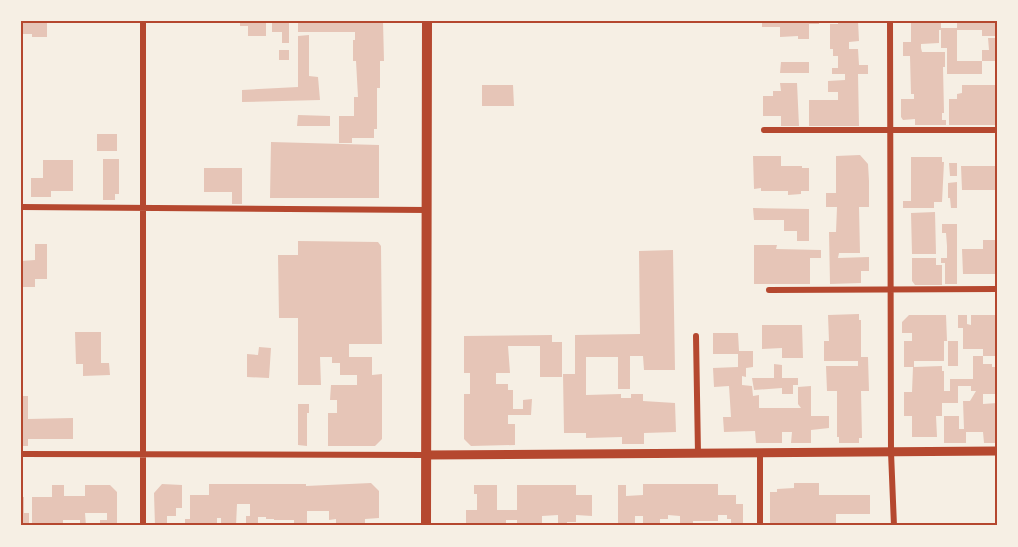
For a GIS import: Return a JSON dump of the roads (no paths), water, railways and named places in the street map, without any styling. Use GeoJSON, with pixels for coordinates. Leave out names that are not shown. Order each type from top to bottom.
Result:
{"type":"FeatureCollection","features":[{"type":"Feature","properties":{"kind":"main road"},"geometry":{"type":"LineString","coordinates":[[426,526],[427,21]]}},
{"type":"Feature","properties":{"kind":"street"},"geometry":{"type":"LineString","coordinates":[[143,21],[143,526]]}},
{"type":"Feature","properties":{"kind":"street"},"geometry":{"type":"LineString","coordinates":[[890,21],[891,452],[894,526]]}},
{"type":"Feature","properties":{"kind":"street"},"geometry":{"type":"LineString","coordinates":[[764,130],[997,130]]}},
{"type":"Feature","properties":{"kind":"street"},"geometry":{"type":"LineString","coordinates":[[21,207],[428,210]]}},
{"type":"Feature","properties":{"kind":"street"},"geometry":{"type":"LineString","coordinates":[[769,290],[997,289]]}},
{"type":"Feature","properties":{"kind":"street"},"geometry":{"type":"LineString","coordinates":[[696,336],[698,454]]}},
{"type":"Feature","properties":{"kind":"street"},"geometry":{"type":"LineString","coordinates":[[21,454],[426,455],[997,451]]}},
{"type":"Feature","properties":{"kind":"street"},"geometry":{"type":"LineString","coordinates":[[760,453],[760,526]]}}]}
